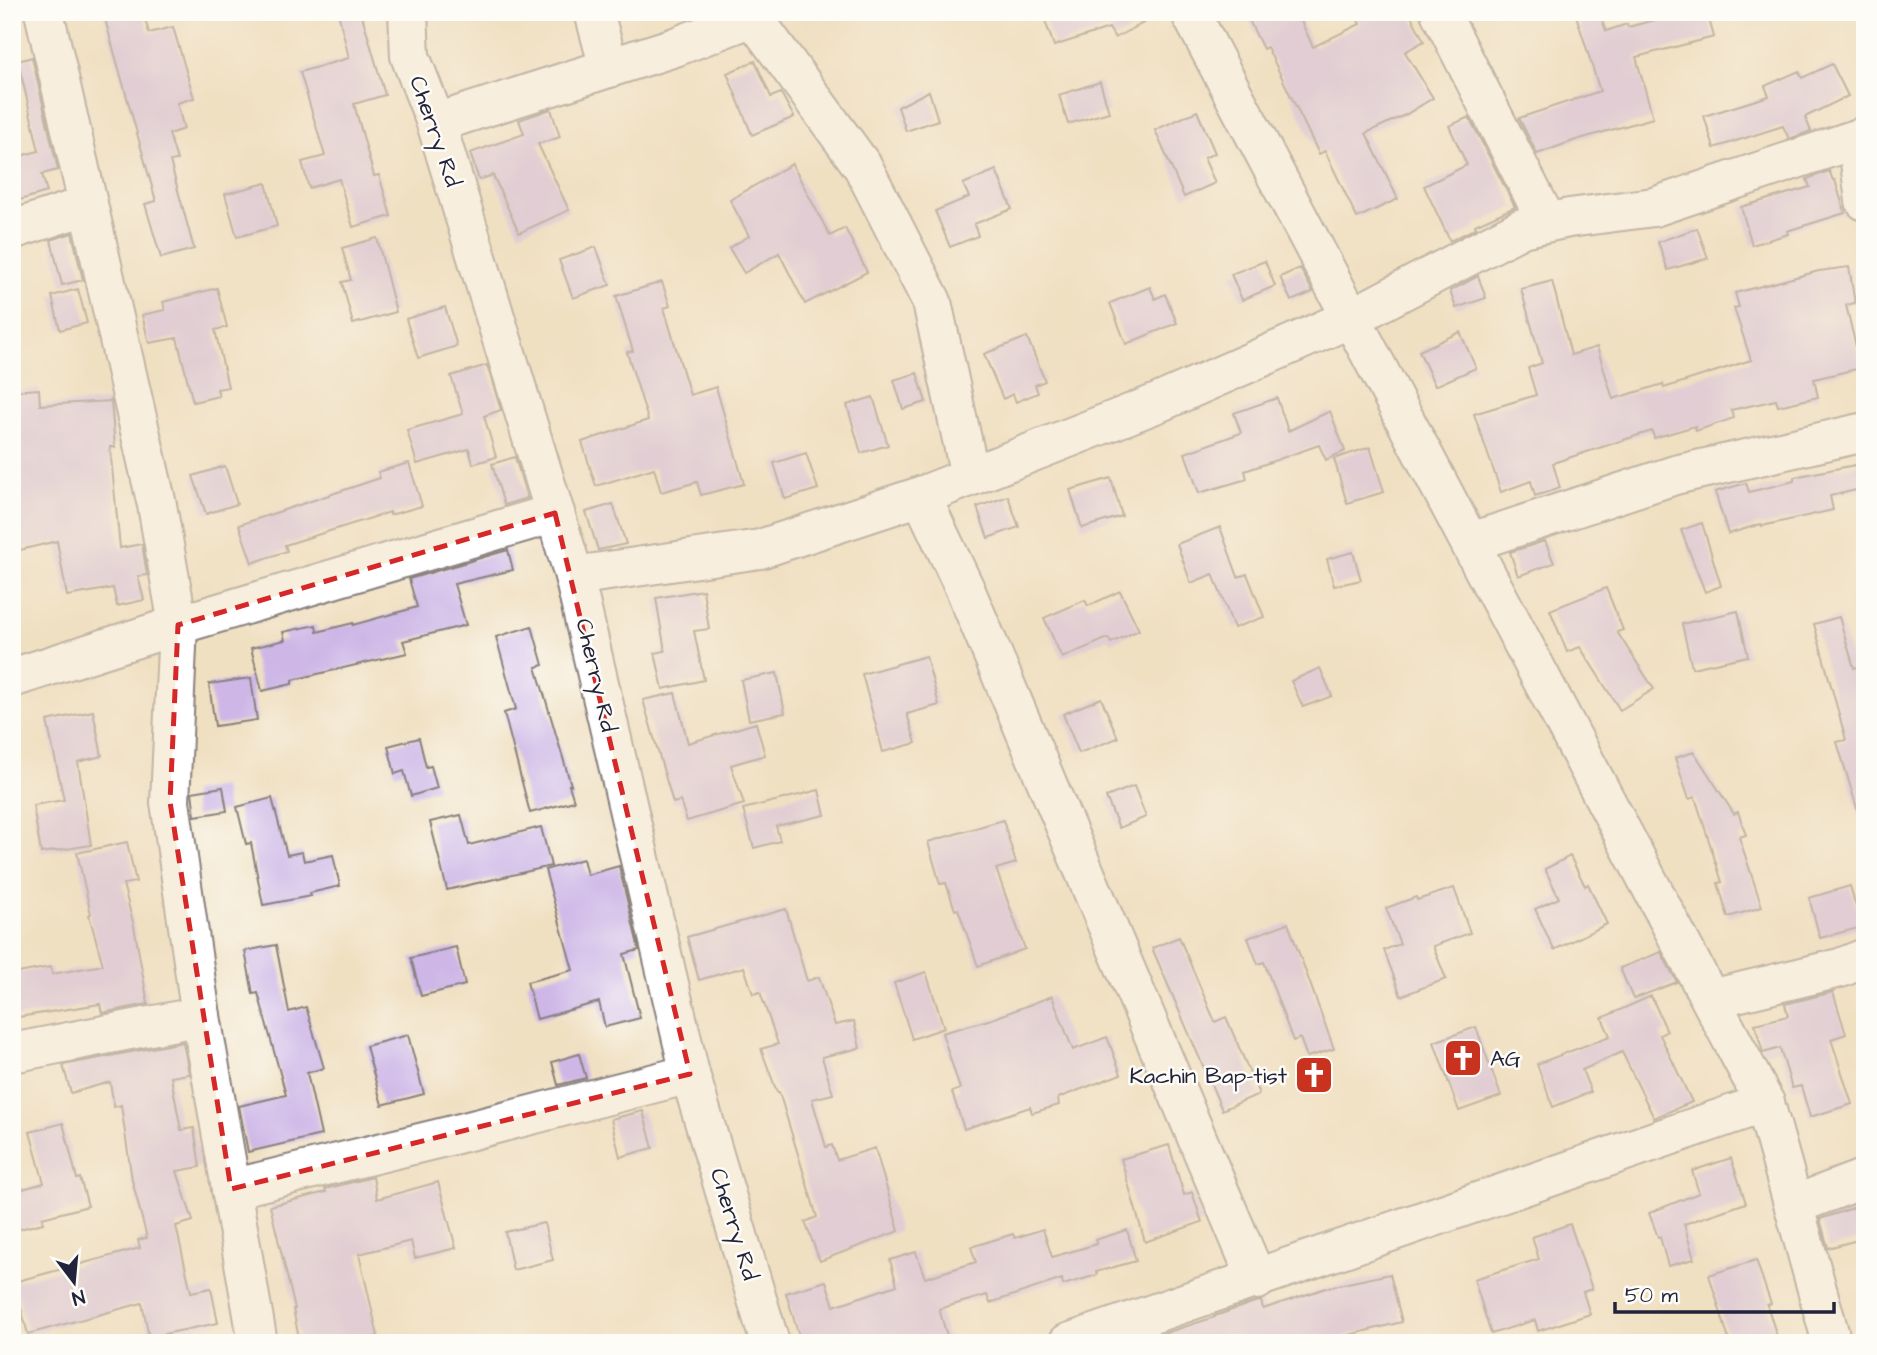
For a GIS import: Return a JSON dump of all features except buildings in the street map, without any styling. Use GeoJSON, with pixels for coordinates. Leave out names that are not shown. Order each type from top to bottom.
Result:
{"type":"FeatureCollection","features":[{"type":"Feature","properties":{"kind":"street"},"geometry":{"type":"LineString","coordinates":[[44,12],[158,505],[178,625],[170,802],[201,1016],[258,1343]]}},
{"type":"Feature","properties":{"kind":"street","name":"Cherry Rd"},"geometry":{"type":"LineString","coordinates":[[408,12],[410,56],[436,123],[574,576],[690,1074],[770,1343]]}},
{"type":"Feature","properties":{"kind":"street"},"geometry":{"type":"LineString","coordinates":[[594,12],[609,68]]}},
{"type":"Feature","properties":{"kind":"street"},"geometry":{"type":"LineString","coordinates":[[1190,12],[1471,541],[1765,1104],[1832,1343]]}},
{"type":"Feature","properties":{"kind":"street"},"geometry":{"type":"LineString","coordinates":[[1440,12],[1547,222]]}},
{"type":"Feature","properties":{"kind":"street"},"geometry":{"type":"LineString","coordinates":[[436,123],[675,47],[756,15],[863,167],[932,302],[970,476]]}},
{"type":"Feature","properties":{"kind":"street"},"geometry":{"type":"LineString","coordinates":[[574,576],[760,549],[921,496],[1160,402],[1352,318],[1522,228],[1654,207],[1861,138],[1865,201]]}},
{"type":"Feature","properties":{"kind":"street"},"geometry":{"type":"LineString","coordinates":[[12,230],[88,205]]}},
{"type":"Feature","properties":{"kind":"street"},"geometry":{"type":"LineString","coordinates":[[1471,541],[1675,475],[1865,432]]}},
{"type":"Feature","properties":{"kind":"street"},"geometry":{"type":"LineString","coordinates":[[921,496],[965,589],[1257,1280]]}},
{"type":"Feature","properties":{"kind":"street"},"geometry":{"type":"LineString","coordinates":[[12,678],[178,625],[555,513]]}},
{"type":"Feature","properties":{"kind":"street"},"geometry":{"type":"LineString","coordinates":[[1711,999],[1840,968],[1865,958]]}},
{"type":"Feature","properties":{"kind":"street"},"geometry":{"type":"LineString","coordinates":[[12,1053],[201,1016]]}},
{"type":"Feature","properties":{"kind":"street"},"geometry":{"type":"LineString","coordinates":[[232,1189],[690,1074]]}},
{"type":"Feature","properties":{"kind":"street"},"geometry":{"type":"LineString","coordinates":[[1079,1341],[1765,1104]]}},
{"type":"Feature","properties":{"kind":"street"},"geometry":{"type":"LineString","coordinates":[[1794,1205],[1865,1178]]}},
{"type":"Feature","properties":{"kind":"highlighted area"},"geometry":{"type":"Polygon","coordinates":[[[555,513],[690,1074],[231,1189],[170,802],[178,625],[555,513]]]}},
{"type":"Feature","properties":{"kind":"place","name":"AG"},"geometry":{"type":"Point","coordinates":[1463,1058]}},
{"type":"Feature","properties":{"kind":"place","name":"Kachin Bap-tist"},"geometry":{"type":"Point","coordinates":[1314,1075]}}]}
